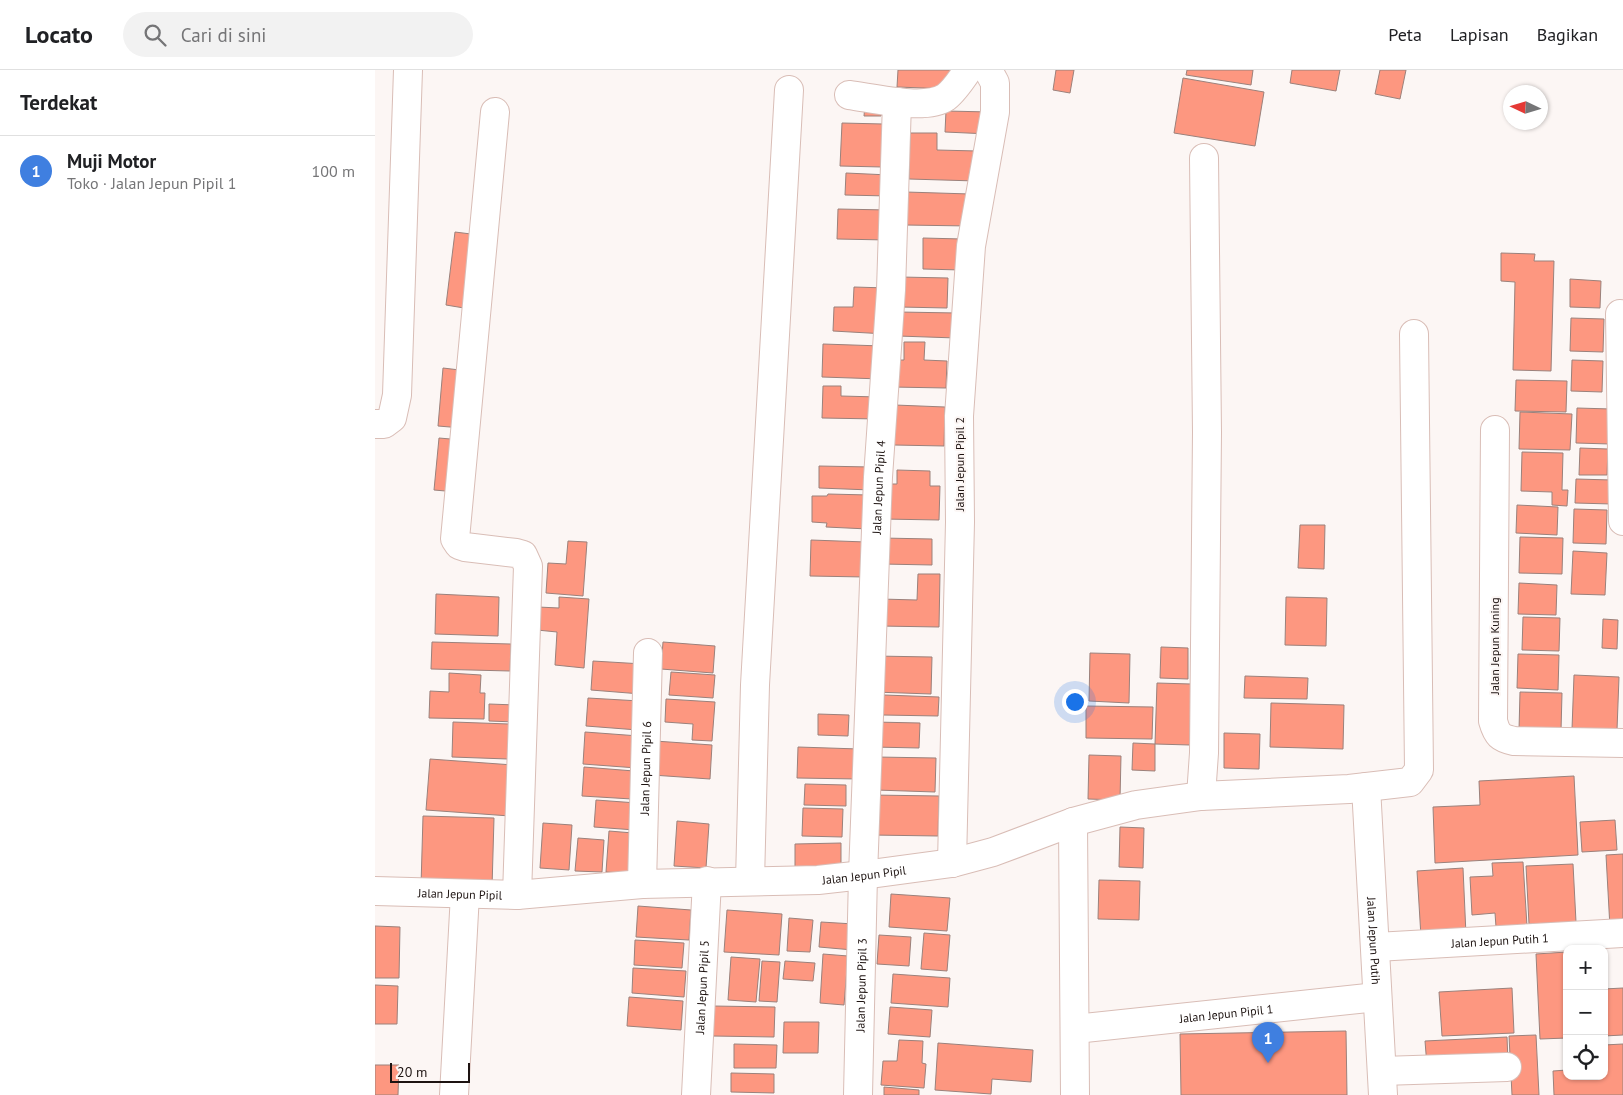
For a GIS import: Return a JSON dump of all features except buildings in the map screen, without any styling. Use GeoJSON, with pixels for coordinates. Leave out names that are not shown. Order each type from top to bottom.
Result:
{"type":"FeatureCollection","features":[{"type":"Feature","properties":{"kind":"street"},"geometry":{"type":"LineString","coordinates":[[375,424],[384,424],[392,418],[397,395],[408,70]]}},
{"type":"Feature","properties":{"kind":"street"},"geometry":{"type":"LineString","coordinates":[[849,95],[897,102],[930,102],[941,99],[949,94],[968,70]]}},
{"type":"Feature","properties":{"kind":"street","name":"Jalan Jepun Pipil 2"},"geometry":{"type":"LineString","coordinates":[[952,863],[960,522],[959,416],[971,246],[995,112],[995,83],[988,70]]}},
{"type":"Feature","properties":{"kind":"street"},"geometry":{"type":"LineString","coordinates":[[750,880],[755,685],[789,90]]}},
{"type":"Feature","properties":{"kind":"street","name":"Jalan Jepun Pipil 4"},"geometry":{"type":"LineString","coordinates":[[863,875],[878,477],[891,290],[897,102]]}},
{"type":"Feature","properties":{"kind":"street"},"geometry":{"type":"LineString","coordinates":[[495,112],[455,539],[459,545],[465,547],[523,555],[528,566],[517,894]]}},
{"type":"Feature","properties":{"kind":"street"},"geometry":{"type":"LineString","coordinates":[[1201,796],[1204,753],[1207,432],[1204,158]]}},
{"type":"Feature","properties":{"kind":"street"},"geometry":{"type":"LineString","coordinates":[[1621,314],[1623,521]]}},
{"type":"Feature","properties":{"kind":"street","name":"Jalan Jepun Pipil"},"geometry":{"type":"LineString","coordinates":[[375,890],[517,894],[642,884],[750,880],[818,880],[952,863],[993,852],[1073,822],[1136,805],[1201,796],[1366,787],[1410,782],[1419,770],[1414,334]]}},
{"type":"Feature","properties":{"kind":"street","name":"Jalan Jepun Kuning"},"geometry":{"type":"LineString","coordinates":[[1495,430],[1493,721],[1496,733],[1503,739],[1514,741],[1623,743]]}},
{"type":"Feature","properties":{"kind":"street","name":"Jalan Jepun Pipil 6"},"geometry":{"type":"LineString","coordinates":[[642,884],[647,653]]}},
{"type":"Feature","properties":{"kind":"street","name":"Jalan Jepun Putih"},"geometry":{"type":"LineString","coordinates":[[1366,787],[1383,1083]]}},
{"type":"Feature","properties":{"kind":"street"},"geometry":{"type":"LineString","coordinates":[[1073,822],[1075,1095]]}},
{"type":"Feature","properties":{"kind":"street","name":"Jalan Jepun Pipil 3"},"geometry":{"type":"LineString","coordinates":[[858,1095],[863,875]]}},
{"type":"Feature","properties":{"kind":"street","name":"Jalan Jepun Pipil 5"},"geometry":{"type":"LineString","coordinates":[[697,1095],[707,881]]}},
{"type":"Feature","properties":{"kind":"street"},"geometry":{"type":"LineString","coordinates":[[454,1095],[465,894]]}},
{"type":"Feature","properties":{"kind":"street","name":"Jalan Jepun Putih 1"},"geometry":{"type":"LineString","coordinates":[[1376,947],[1623,933]]}},
{"type":"Feature","properties":{"kind":"street","name":"Jalan Jepun Pipil 1"},"geometry":{"type":"LineString","coordinates":[[1075,1029],[1377,997]]}},
{"type":"Feature","properties":{"kind":"street"},"geometry":{"type":"LineString","coordinates":[[1383,1083],[1507,1067]]}},
{"type":"Feature","properties":{"kind":"place","name":"Muji Motor"},"geometry":{"type":"Point","coordinates":[1268,1063]}}]}
